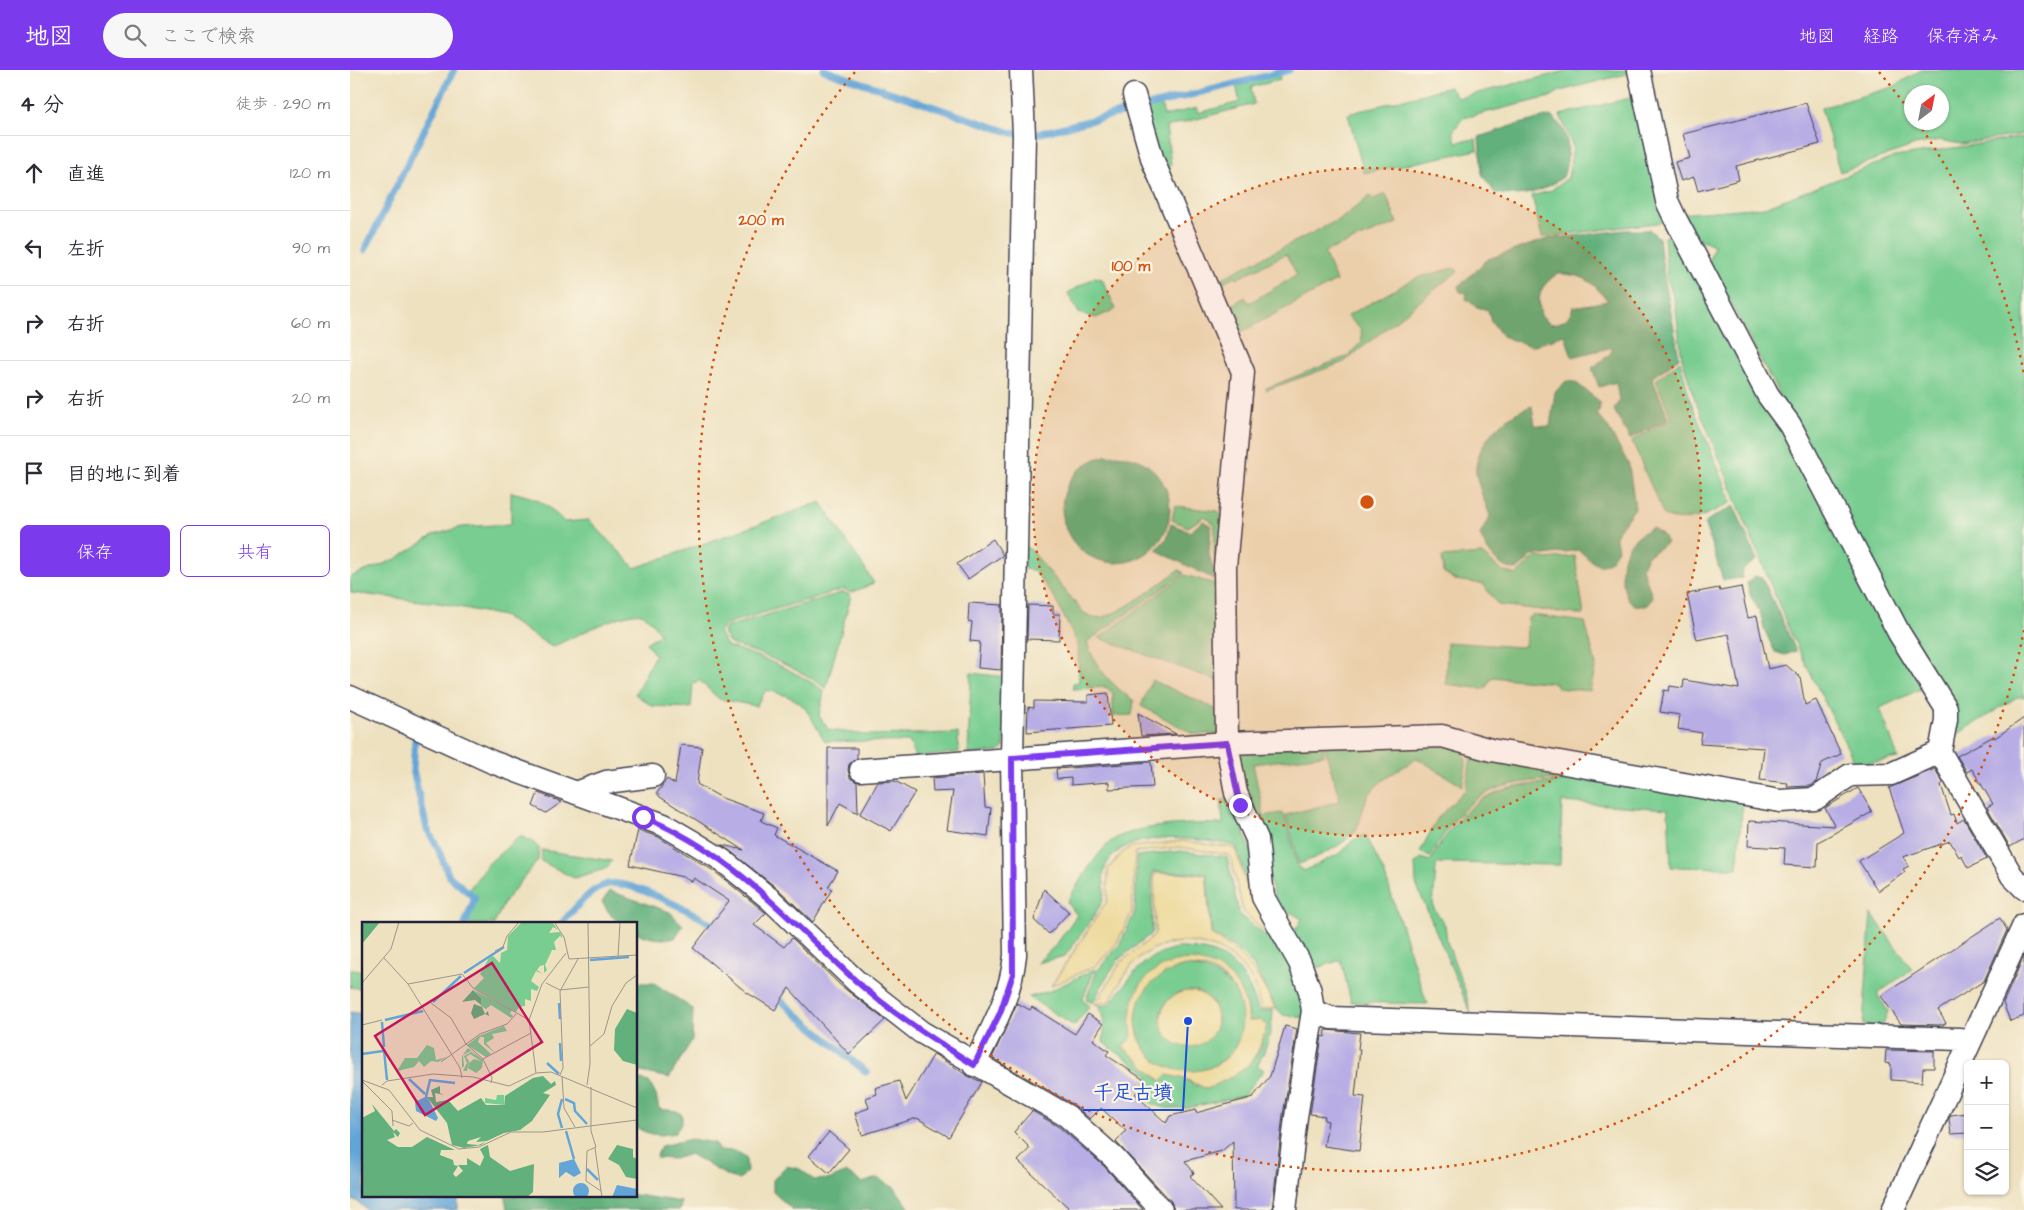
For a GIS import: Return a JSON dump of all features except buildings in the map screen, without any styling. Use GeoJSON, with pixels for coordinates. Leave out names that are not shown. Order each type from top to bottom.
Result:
{"type":"FeatureCollection","features":[{"type":"Feature","properties":{"kind":"street"},"geometry":{"type":"LineString","coordinates":[[974,1065],[1000,1013],[1013,974],[1012,758],[1024,133],[1021,70]]}},
{"type":"Feature","properties":{"kind":"street"},"geometry":{"type":"LineString","coordinates":[[1639,70],[1671,208],[1768,395],[1790,425],[1899,633],[1946,708],[1946,720],[1940,752],[2012,876],[2024,888]]}},
{"type":"Feature","properties":{"kind":"street"},"geometry":{"type":"LineString","coordinates":[[1136,103],[1153,161],[1244,372],[1225,566],[1227,743],[1236,793],[1257,840],[1263,897],[1300,963],[1310,991],[1313,1011],[1296,1117],[1285,1210]]}},
{"type":"Feature","properties":{"kind":"street"},"geometry":{"type":"LineString","coordinates":[[350,697],[492,762],[664,825],[722,860],[770,899],[865,988],[921,1032],[974,1065],[1066,1116],[1113,1157],[1161,1210]]}},
{"type":"Feature","properties":{"kind":"street"},"geometry":{"type":"LineString","coordinates":[[861,770],[964,764],[1012,758],[1227,743],[1442,736],[1491,750],[1780,801],[1815,799],[1850,776],[1890,774],[1940,752]]}},
{"type":"Feature","properties":{"kind":"street"},"geometry":{"type":"LineString","coordinates":[[576,793],[606,782],[653,776]]}},
{"type":"Feature","properties":{"kind":"street"},"geometry":{"type":"LineString","coordinates":[[1893,1210],[2024,925]]}},
{"type":"Feature","properties":{"kind":"street"},"geometry":{"type":"LineString","coordinates":[[1313,1011],[1331,1018],[1950,1038],[1970,1042]]}},
{"type":"Feature","properties":{"kind":"green space"},"geometry":{"type":"Polygon","coordinates":[[[1570,70],[1633,70],[1634,72],[1560,91],[1550,97],[1463,118],[1453,131],[1456,142],[1476,139],[1477,150],[1364,173],[1348,114],[1449,87],[1458,98],[1570,70]]]}},
{"type":"Feature","properties":{"kind":"green space"},"geometry":{"type":"Polygon","coordinates":[[[1921,70],[2024,70],[2024,134],[1961,144],[1939,140],[1915,145],[1840,172],[1821,108],[1893,87],[1921,70]]]}},
{"type":"Feature","properties":{"kind":"green space"},"geometry":{"type":"Polygon","coordinates":[[[1280,74],[1280,80],[1251,87],[1254,104],[1166,127],[1171,164],[1165,180],[1143,110],[1161,104],[1164,116],[1197,108],[1198,113],[1240,102],[1236,85],[1280,74]]]}},
{"type":"Feature","properties":{"kind":"green space"},"geometry":{"type":"Polygon","coordinates":[[[1638,96],[1669,216],[1664,222],[1542,237],[1532,196],[1550,191],[1568,178],[1573,147],[1560,115],[1638,96]]]}},
{"type":"Feature","properties":{"kind":"green space"},"geometry":{"type":"Polygon","coordinates":[[[1550,116],[1562,128],[1566,136],[1568,152],[1563,177],[1547,187],[1531,193],[1514,195],[1495,193],[1482,174],[1479,137],[1550,116]]]}},
{"type":"Feature","properties":{"kind":"green space"},"geometry":{"type":"Polygon","coordinates":[[[2024,137],[2024,697],[2017,697],[1950,739],[1905,631],[1709,263],[1714,245],[1693,236],[1679,214],[1765,207],[1895,157],[2024,137]]]}},
{"type":"Feature","properties":{"kind":"green space"},"geometry":{"type":"Polygon","coordinates":[[[1386,194],[1397,223],[1324,252],[1336,281],[1236,335],[1225,309],[1245,297],[1249,303],[1297,275],[1286,254],[1238,278],[1235,276],[1214,287],[1216,281],[1342,218],[1370,196],[1373,199],[1386,194]]]}},
{"type":"Feature","properties":{"kind":"green space"},"geometry":{"type":"Polygon","coordinates":[[[1626,230],[1650,230],[1659,238],[1679,358],[1652,378],[1669,419],[1630,439],[1614,410],[1619,401],[1616,382],[1599,387],[1592,368],[1610,354],[1613,347],[1572,357],[1565,335],[1531,346],[1503,337],[1491,321],[1488,310],[1477,307],[1466,299],[1467,293],[1460,292],[1458,287],[1488,259],[1547,239],[1626,230]],[[1557,274],[1546,283],[1541,292],[1539,302],[1541,316],[1550,324],[1565,320],[1573,307],[1608,301],[1592,283],[1581,277],[1557,274]]]}},
{"type":"Feature","properties":{"kind":"green space"},"geometry":{"type":"Polygon","coordinates":[[[1675,233],[1927,686],[1880,708],[1898,758],[1856,765],[1790,632],[1693,394],[1682,358],[1675,302],[1667,278],[1664,237],[1675,233]]]}},
{"type":"Feature","properties":{"kind":"green space"},"geometry":{"type":"Polygon","coordinates":[[[1453,268],[1458,271],[1344,362],[1266,390],[1266,388],[1348,356],[1362,341],[1361,330],[1347,316],[1416,278],[1453,268]]]}},
{"type":"Feature","properties":{"kind":"green space"},"geometry":{"type":"Polygon","coordinates":[[[1095,277],[1102,279],[1116,309],[1096,318],[1079,313],[1068,293],[1095,277]]]}},
{"type":"Feature","properties":{"kind":"green space"},"geometry":{"type":"Polygon","coordinates":[[[1680,361],[1690,400],[1732,502],[1700,517],[1682,520],[1664,516],[1632,441],[1672,419],[1656,380],[1680,361]]]}},
{"type":"Feature","properties":{"kind":"green space"},"geometry":{"type":"Polygon","coordinates":[[[1566,381],[1575,382],[1599,401],[1600,408],[1597,414],[1607,426],[1629,465],[1635,508],[1615,535],[1618,549],[1609,562],[1604,565],[1590,560],[1579,550],[1545,555],[1534,554],[1517,570],[1498,563],[1480,535],[1490,516],[1477,478],[1476,467],[1478,457],[1488,438],[1504,421],[1532,406],[1535,425],[1550,427],[1555,392],[1566,381]]]}},
{"type":"Feature","properties":{"kind":"green space"},"geometry":{"type":"Polygon","coordinates":[[[1116,455],[1137,459],[1154,471],[1166,488],[1170,509],[1166,530],[1154,547],[1137,559],[1116,563],[1095,559],[1078,547],[1066,530],[1062,509],[1066,488],[1078,471],[1095,459],[1116,455]]]}},
{"type":"Feature","properties":{"kind":"green space"},"geometry":{"type":"Polygon","coordinates":[[[511,492],[528,496],[540,502],[552,510],[564,522],[589,520],[635,568],[821,502],[874,583],[851,593],[844,589],[725,624],[719,632],[727,646],[778,665],[813,683],[824,691],[819,716],[829,730],[867,735],[958,733],[959,752],[915,758],[910,742],[825,741],[803,706],[790,697],[766,690],[756,706],[719,699],[700,681],[693,683],[691,708],[652,706],[635,694],[655,655],[646,643],[660,634],[649,619],[641,614],[623,616],[552,647],[503,616],[439,603],[351,593],[350,577],[396,559],[434,535],[462,527],[511,524],[511,492]]]}},
{"type":"Feature","properties":{"kind":"green space"},"geometry":{"type":"Polygon","coordinates":[[[1175,506],[1218,511],[1225,519],[1219,581],[1214,553],[1215,525],[1205,516],[1188,527],[1172,520],[1175,506]]]}},
{"type":"Feature","properties":{"kind":"green space"},"geometry":{"type":"Polygon","coordinates":[[[1734,506],[1757,560],[1743,569],[1742,578],[1723,580],[1705,525],[1708,520],[1734,506]]]}},
{"type":"Feature","properties":{"kind":"green space"},"geometry":{"type":"Polygon","coordinates":[[[1203,521],[1211,526],[1209,554],[1216,580],[1156,550],[1167,538],[1171,524],[1190,532],[1203,521]]]}},
{"type":"Feature","properties":{"kind":"green space"},"geometry":{"type":"Polygon","coordinates":[[[1652,528],[1662,534],[1667,543],[1647,556],[1642,568],[1653,598],[1646,606],[1635,605],[1626,595],[1622,580],[1622,564],[1628,547],[1641,534],[1652,528]]]}},
{"type":"Feature","properties":{"kind":"green space"},"geometry":{"type":"Polygon","coordinates":[[[1024,546],[1031,550],[1084,613],[1100,618],[1121,609],[1179,570],[1184,573],[1087,642],[1090,651],[1105,675],[1134,701],[1132,715],[1113,716],[1113,693],[1106,687],[1073,689],[1073,683],[1079,682],[1078,645],[1054,597],[1034,570],[1024,569],[1024,546]]]}},
{"type":"Feature","properties":{"kind":"green space"},"geometry":{"type":"Polygon","coordinates":[[[1482,554],[1501,570],[1516,575],[1536,556],[1546,559],[1575,556],[1584,615],[1498,605],[1483,584],[1455,580],[1444,573],[1442,557],[1482,554]]]}},
{"type":"Feature","properties":{"kind":"green space"},"geometry":{"type":"Polygon","coordinates":[[[1184,575],[1219,585],[1218,681],[1099,638],[1184,575]]]}},
{"type":"Feature","properties":{"kind":"green space"},"geometry":{"type":"Polygon","coordinates":[[[1755,576],[1762,577],[1796,651],[1785,655],[1775,652],[1764,629],[1761,615],[1750,595],[1747,583],[1755,576]]]}},
{"type":"Feature","properties":{"kind":"green space"},"geometry":{"type":"Polygon","coordinates":[[[844,592],[851,596],[826,688],[780,662],[730,644],[723,632],[726,627],[844,592]]]}},
{"type":"Feature","properties":{"kind":"green space"},"geometry":{"type":"Polygon","coordinates":[[[1533,615],[1585,622],[1596,665],[1590,691],[1557,688],[1555,683],[1492,677],[1485,689],[1446,684],[1447,642],[1525,646],[1528,618],[1533,615]]]}},
{"type":"Feature","properties":{"kind":"green space"},"geometry":{"type":"Polygon","coordinates":[[[971,673],[1007,677],[1004,747],[999,752],[968,754],[971,673]]]}},
{"type":"Feature","properties":{"kind":"green space"},"geometry":{"type":"Polygon","coordinates":[[[1152,680],[1222,712],[1221,734],[1194,734],[1141,706],[1152,680]]]}},
{"type":"Feature","properties":{"kind":"green space"},"geometry":{"type":"Polygon","coordinates":[[[1322,745],[1324,755],[1253,764],[1264,816],[1281,813],[1284,815],[1298,867],[1304,871],[1341,853],[1353,840],[1366,835],[1385,875],[1427,1004],[1351,1002],[1341,960],[1317,968],[1310,966],[1288,925],[1296,930],[1302,919],[1277,904],[1241,789],[1239,749],[1322,745]]]}},
{"type":"Feature","properties":{"kind":"green space"},"geometry":{"type":"Polygon","coordinates":[[[1324,745],[1465,746],[1466,766],[1462,786],[1417,758],[1387,778],[1371,792],[1366,800],[1357,828],[1346,840],[1323,854],[1299,864],[1286,815],[1340,801],[1324,745]]]}},
{"type":"Feature","properties":{"kind":"green space"},"geometry":{"type":"Polygon","coordinates":[[[1472,751],[1631,782],[1573,779],[1531,781],[1493,790],[1478,798],[1463,810],[1445,833],[1430,857],[1420,852],[1437,819],[1466,789],[1472,751]]]}},
{"type":"Feature","properties":{"kind":"green space"},"geometry":{"type":"Polygon","coordinates":[[[1579,780],[1743,799],[1737,868],[1671,867],[1668,809],[1562,802],[1560,865],[1439,863],[1436,866],[1433,907],[1445,925],[1447,942],[1465,990],[1471,1014],[1416,884],[1415,864],[1421,858],[1430,861],[1460,818],[1475,804],[1490,795],[1527,785],[1579,780]]]}},
{"type":"Feature","properties":{"kind":"green space"},"geometry":{"type":"Polygon","coordinates":[[[1231,799],[1294,963],[1305,1018],[1283,1015],[1277,1009],[1253,965],[1235,948],[1212,934],[1207,873],[1152,872],[1152,933],[1119,959],[1107,976],[1093,1003],[1086,999],[1097,971],[1120,944],[1135,912],[1137,856],[1180,851],[1227,857],[1239,914],[1279,947],[1254,896],[1251,894],[1236,846],[1184,839],[1164,839],[1145,841],[1127,846],[1114,855],[1105,868],[1102,902],[1065,956],[1037,963],[1056,945],[1077,915],[1067,902],[1088,869],[1108,844],[1124,835],[1151,828],[1182,824],[1223,824],[1221,800],[1231,799]]]}},
{"type":"Feature","properties":{"kind":"green space"},"geometry":{"type":"Polygon","coordinates":[[[520,836],[532,841],[539,848],[538,860],[505,901],[495,922],[468,922],[477,896],[469,889],[489,863],[520,836]]]}},
{"type":"Feature","properties":{"kind":"green space"},"geometry":{"type":"Polygon","coordinates":[[[542,850],[612,861],[605,869],[574,878],[541,861],[542,850]]]}},
{"type":"Feature","properties":{"kind":"green space"},"geometry":{"type":"Polygon","coordinates":[[[610,891],[670,912],[683,925],[675,938],[665,939],[645,936],[638,933],[638,922],[619,922],[609,913],[602,902],[610,891]]]}},
{"type":"Feature","properties":{"kind":"green space"},"geometry":{"type":"Polygon","coordinates":[[[1871,913],[1912,969],[1877,994],[1888,1011],[1882,1028],[1863,1025],[1871,913]]]}},
{"type":"Feature","properties":{"kind":"green space"},"geometry":{"type":"Polygon","coordinates":[[[1177,948],[1194,949],[1221,956],[1240,972],[1247,983],[1259,1012],[1273,1010],[1264,1053],[1257,1066],[1264,1070],[1243,1096],[1187,1108],[1166,1108],[1154,1105],[1139,1093],[1150,1077],[1103,1042],[1104,1024],[1098,1006],[1108,1005],[1137,970],[1164,952],[1177,948]],[[1179,961],[1139,986],[1132,1037],[1123,1047],[1161,1081],[1167,1075],[1185,1079],[1195,1086],[1226,1077],[1249,1064],[1262,1046],[1249,1021],[1247,1004],[1215,966],[1179,961]]]}},
{"type":"Feature","properties":{"kind":"green space"},"geometry":{"type":"Polygon","coordinates":[[[1185,966],[1210,972],[1231,986],[1238,995],[1242,1006],[1243,1019],[1237,1043],[1224,1059],[1215,1065],[1190,1072],[1168,1068],[1151,1056],[1140,1038],[1136,1017],[1141,996],[1157,978],[1185,966]],[[1197,991],[1180,993],[1167,1001],[1161,1012],[1168,1037],[1182,1046],[1218,1021],[1213,1002],[1197,991]]]}},
{"type":"Feature","properties":{"kind":"green space"},"geometry":{"type":"Polygon","coordinates":[[[1095,969],[1082,1000],[1090,1006],[1074,1026],[1029,997],[1050,991],[1095,969]]]}},
{"type":"Feature","properties":{"kind":"green space"},"geometry":{"type":"Polygon","coordinates":[[[350,970],[362,971],[362,989],[350,987],[350,970]]]}},
{"type":"Feature","properties":{"kind":"green space"},"geometry":{"type":"Polygon","coordinates":[[[638,983],[654,983],[693,1009],[692,1040],[669,1078],[638,1071],[638,983]]]}},
{"type":"Feature","properties":{"kind":"green space"},"geometry":{"type":"Polygon","coordinates":[[[638,1079],[649,1082],[656,1095],[659,1109],[677,1111],[682,1115],[682,1123],[675,1133],[665,1135],[646,1132],[638,1128],[638,1079]]]}},
{"type":"Feature","properties":{"kind":"green space"},"geometry":{"type":"Polygon","coordinates":[[[691,1139],[715,1143],[718,1150],[735,1151],[746,1158],[747,1172],[739,1180],[732,1178],[690,1154],[674,1159],[656,1158],[661,1146],[691,1139]]]}},
{"type":"Feature","properties":{"kind":"green space"},"geometry":{"type":"Polygon","coordinates":[[[786,1166],[800,1169],[814,1180],[831,1179],[846,1172],[862,1183],[877,1178],[895,1188],[911,1210],[793,1210],[773,1192],[773,1180],[786,1166]]]}},
{"type":"Feature","properties":{"kind":"green space"},"geometry":{"type":"Polygon","coordinates":[[[638,1195],[681,1202],[680,1210],[507,1210],[505,1198],[638,1198],[638,1195]]]}},
{"type":"Feature","properties":{"kind":"sand"},"geometry":{"type":"Polygon","coordinates":[[[1182,841],[1235,848],[1250,897],[1254,898],[1276,943],[1243,911],[1230,855],[1180,847],[1135,852],[1132,912],[1117,943],[1097,965],[1051,986],[1107,901],[1108,869],[1122,853],[1131,847],[1182,841]]]}},
{"type":"Feature","properties":{"kind":"sand"},"geometry":{"type":"Polygon","coordinates":[[[1154,873],[1206,874],[1211,935],[1242,958],[1256,974],[1275,1008],[1261,1010],[1251,978],[1237,962],[1224,953],[1210,946],[1179,942],[1149,951],[1136,961],[1108,1002],[1095,1005],[1121,962],[1155,935],[1154,873]]]}},
{"type":"Feature","properties":{"kind":"sand"},"geometry":{"type":"Polygon","coordinates":[[[1191,960],[1215,967],[1224,972],[1238,987],[1247,1008],[1249,1021],[1259,1020],[1267,1025],[1258,1050],[1247,1066],[1207,1089],[1185,1079],[1167,1075],[1161,1081],[1123,1047],[1132,1037],[1131,1021],[1135,994],[1150,974],[1161,967],[1175,962],[1191,960]],[[1185,966],[1160,977],[1144,992],[1137,1011],[1137,1030],[1144,1048],[1158,1062],[1177,1070],[1201,1070],[1220,1062],[1235,1047],[1241,1028],[1241,1007],[1233,988],[1218,974],[1202,968],[1185,966]]]}},
{"type":"Feature","properties":{"kind":"sand"},"geometry":{"type":"Polygon","coordinates":[[[1183,991],[1195,991],[1205,995],[1213,1003],[1217,1019],[1213,1035],[1205,1043],[1195,1047],[1183,1047],[1173,1043],[1165,1035],[1161,1025],[1161,1013],[1165,1003],[1173,995],[1183,991]]]}},
{"type":"Feature","properties":{"kind":"water"},"geometry":{"type":"Polygon","coordinates":[[[350,1012],[362,1014],[362,1198],[458,1198],[458,1210],[367,1210],[357,1201],[350,1200],[350,1012]]]}},
{"type":"Feature","properties":{"kind":"waterway"},"geometry":{"type":"LineString","coordinates":[[365,250],[454,70]]}},
{"type":"Feature","properties":{"kind":"waterway"},"geometry":{"type":"LineString","coordinates":[[824,70],[1012,133],[1033,135],[1289,70]]}},
{"type":"Feature","properties":{"kind":"waterway"},"geometry":{"type":"LineString","coordinates":[[415,739],[413,770],[427,829],[437,846],[449,876],[475,898],[466,922]]}},
{"type":"Feature","properties":{"kind":"waterway"},"geometry":{"type":"LineString","coordinates":[[563,922],[594,890],[608,884],[618,884],[664,899],[696,915],[718,929]]}},
{"type":"Feature","properties":{"kind":"waterway"},"geometry":{"type":"LineString","coordinates":[[774,995],[866,1072]]}},
{"type":"Feature","properties":{"kind":"place","name":"千足古墳"},"geometry":{"type":"Point","coordinates":[1188,1021]}},
{"type":"Feature","properties":{"kind":"route"},"geometry":{"type":"LineString","coordinates":[[643,817],[664,825],[722,860],[770,899],[857,982],[921,1032],[974,1065],[1006,1000],[1013,974],[1015,955],[1012,758],[1227,743],[1240,805]]}}]}
